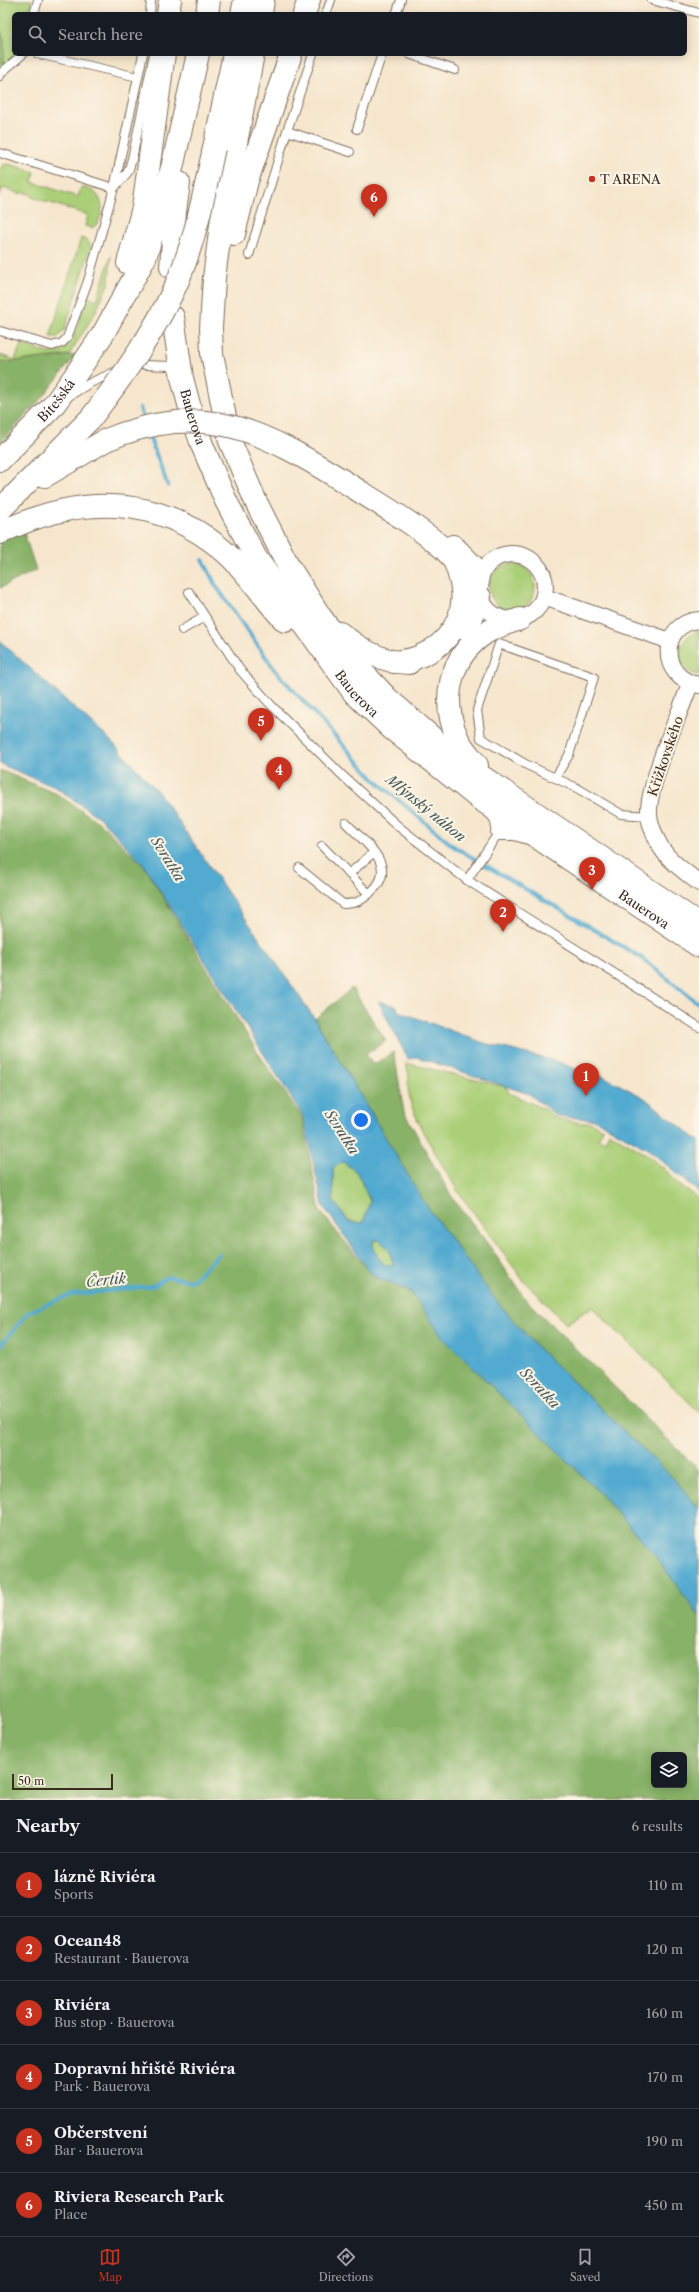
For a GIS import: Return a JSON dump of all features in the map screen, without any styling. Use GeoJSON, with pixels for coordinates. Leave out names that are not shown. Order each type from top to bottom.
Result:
{"type":"FeatureCollection","features":[{"type":"Feature","properties":{"kind":"highway"},"geometry":{"type":"LineString","coordinates":[[168,12],[170,0]]}},
{"type":"Feature","properties":{"kind":"highway"},"geometry":{"type":"LineString","coordinates":[[207,12],[209,0]]}},
{"type":"Feature","properties":{"kind":"highway"},"geometry":{"type":"LineString","coordinates":[[242,12],[245,0]]}},
{"type":"Feature","properties":{"kind":"highway"},"geometry":{"type":"LineString","coordinates":[[260,12],[263,0]]}},
{"type":"Feature","properties":{"kind":"highway"},"geometry":{"type":"LineString","coordinates":[[305,12],[309,0]]}},
{"type":"Feature","properties":{"kind":"highway"},"geometry":{"type":"LineString","coordinates":[[103,334],[125,274],[143,208],[144,147],[164,56]]}},
{"type":"Feature","properties":{"kind":"highway"},"geometry":{"type":"LineString","coordinates":[[103,334],[145,258],[172,168],[200,56]]}},
{"type":"Feature","properties":{"kind":"highway"},"geometry":{"type":"LineString","coordinates":[[171,267],[175,212],[200,56]]}},
{"type":"Feature","properties":{"kind":"highway"},"geometry":{"type":"LineString","coordinates":[[2,508],[91,418],[120,381],[154,328],[176,285],[189,250],[214,148],[234,56]]}},
{"type":"Feature","properties":{"kind":"highway"},"geometry":{"type":"LineString","coordinates":[[253,56],[222,217],[214,278],[212,354],[230,441],[256,502],[290,567],[320,616],[358,667],[387,698],[459,761],[483,790],[643,884],[699,924]]}},
{"type":"Feature","properties":{"kind":"highway"},"geometry":{"type":"LineString","coordinates":[[220,395],[224,300],[232,243],[247,181],[290,56]]}},
{"type":"Feature","properties":{"kind":"highway","name":"Bauerova"},"geometry":{"type":"LineString","coordinates":[[173,317],[182,378],[202,445],[226,501],[256,558],[354,693],[392,729],[483,790],[547,843],[699,946]]}},
{"type":"Feature","properties":{"kind":"highway","name":"Bítešská"},"geometry":{"type":"LineString","coordinates":[[0,460],[53,406],[103,334]]}},
{"type":"Feature","properties":{"kind":"highway"},"geometry":{"type":"LineString","coordinates":[[2,508],[56,469],[106,440],[141,427],[161,423],[191,421],[223,425],[248,431],[283,445],[348,484],[446,550],[453,559],[458,568],[462,590],[462,603],[459,618],[452,634],[418,657],[394,662]]}},
{"type":"Feature","properties":{"kind":"highway"},"geometry":{"type":"LineString","coordinates":[[0,533],[54,512],[79,506],[105,504],[151,512],[178,522],[206,537],[241,567],[282,617],[354,693]]}},
{"type":"Feature","properties":{"kind":"highway"},"geometry":{"type":"LineString","coordinates":[[320,616],[351,642],[375,657],[394,662],[420,664],[434,660],[450,650],[464,636],[473,618],[479,590],[473,566],[455,547],[400,518]]}},
{"type":"Feature","properties":{"kind":"highway"},"geometry":{"type":"LineString","coordinates":[[483,790],[458,739],[448,711],[448,696],[454,671],[465,651],[483,634],[520,619]]}},
{"type":"Feature","properties":{"kind":"street"},"geometry":{"type":"LineString","coordinates":[[510,553],[522,554],[539,566],[544,576],[546,586],[544,596],[539,607],[530,615],[520,619],[510,620],[491,613],[479,590],[482,572],[488,562],[498,556],[510,553]]}},
{"type":"Feature","properties":{"kind":"street"},"geometry":{"type":"LineString","coordinates":[[544,596],[670,641]]}},
{"type":"Feature","properties":{"kind":"street"},"geometry":{"type":"LineString","coordinates":[[694,684],[675,672],[670,663],[668,652],[670,641],[675,632],[683,625],[699,620]]}},
{"type":"Feature","properties":{"kind":"street","name":"Křížkovského"},"geometry":{"type":"LineString","coordinates":[[694,684],[657,773],[649,801],[649,816],[660,846],[680,868],[699,883]]}},
{"type":"Feature","properties":{"kind":"street"},"geometry":{"type":"LineString","coordinates":[[483,790],[500,822],[499,832],[516,832],[547,843]]}},
{"type":"Feature","properties":{"kind":"lane"},"geometry":{"type":"LineString","coordinates":[[35,12],[38,0]]}},
{"type":"Feature","properties":{"kind":"lane"},"geometry":{"type":"LineString","coordinates":[[150,12],[151,0]]}},
{"type":"Feature","properties":{"kind":"lane"},"geometry":{"type":"LineString","coordinates":[[327,12],[331,0]]}},
{"type":"Feature","properties":{"kind":"lane"},"geometry":{"type":"LineString","coordinates":[[397,12],[401,0]]}},
{"type":"Feature","properties":{"kind":"lane"},"geometry":{"type":"LineString","coordinates":[[652,0],[699,13]]}},
{"type":"Feature","properties":{"kind":"lane"},"geometry":{"type":"LineString","coordinates":[[0,76],[1,73],[20,56]]}},
{"type":"Feature","properties":{"kind":"lane"},"geometry":{"type":"LineString","coordinates":[[47,56],[138,77]]}},
{"type":"Feature","properties":{"kind":"lane"},"geometry":{"type":"LineString","coordinates":[[0,331],[52,346],[62,343],[67,338],[88,281],[114,188],[143,56]]}},
{"type":"Feature","properties":{"kind":"lane"},"geometry":{"type":"LineString","coordinates":[[114,188],[128,172],[144,147],[154,56]]}},
{"type":"Feature","properties":{"kind":"lane"},"geometry":{"type":"LineString","coordinates":[[249,255],[287,131],[312,56]]}},
{"type":"Feature","properties":{"kind":"lane"},"geometry":{"type":"LineString","coordinates":[[357,129],[381,56]]}},
{"type":"Feature","properties":{"kind":"lane"},"geometry":{"type":"LineString","coordinates":[[415,56],[455,70]]}},
{"type":"Feature","properties":{"kind":"lane"},"geometry":{"type":"LineString","coordinates":[[287,131],[350,152]]}},
{"type":"Feature","properties":{"kind":"lane"},"geometry":{"type":"LineString","coordinates":[[0,153],[114,188]]}},
{"type":"Feature","properties":{"kind":"lane"},"geometry":{"type":"LineString","coordinates":[[145,365],[170,366],[182,378]]}},
{"type":"Feature","properties":{"kind":"lane"},"geometry":{"type":"LineString","coordinates":[[53,406],[90,383],[122,369]]}},
{"type":"Feature","properties":{"kind":"lane"},"geometry":{"type":"LineString","coordinates":[[189,592],[240,670],[271,705],[344,777],[399,828],[467,880],[699,1027]]}},
{"type":"Feature","properties":{"kind":"lane"},"geometry":{"type":"LineString","coordinates":[[182,630],[204,617]]}},
{"type":"Feature","properties":{"kind":"lane"},"geometry":{"type":"LineString","coordinates":[[556,778],[569,755],[594,677],[499,644],[477,710],[481,738],[527,765],[556,778],[621,814],[649,816]]}},
{"type":"Feature","properties":{"kind":"lane"},"geometry":{"type":"LineString","coordinates":[[299,868],[343,904],[361,901],[380,883],[382,868],[379,856],[346,823]]}},
{"type":"Feature","properties":{"kind":"lane"},"geometry":{"type":"LineString","coordinates":[[467,880],[499,832]]}},
{"type":"Feature","properties":{"kind":"lane"},"geometry":{"type":"LineString","coordinates":[[322,846],[368,894]]}},
{"type":"Feature","properties":{"kind":"lane"},"geometry":{"type":"LineString","coordinates":[[349,874],[374,852]]}},
{"type":"Feature","properties":{"kind":"green space"},"geometry":{"type":"Polygon","coordinates":[[[0,0],[32,0],[29,12],[12,12],[12,56],[16,56],[4,66],[4,40],[0,30],[0,0]]]}},
{"type":"Feature","properties":{"kind":"green space"},"geometry":{"type":"Polygon","coordinates":[[[0,30],[4,39],[4,66],[0,70],[0,30]]]}},
{"type":"Feature","properties":{"kind":"green space"},"geometry":{"type":"Polygon","coordinates":[[[9,164],[35,172],[32,182],[78,197],[81,187],[93,191],[97,194],[100,200],[102,209],[98,222],[92,228],[85,226],[88,215],[32,197],[32,195],[22,192],[21,194],[3,188],[0,195],[0,168],[3,165],[9,164]]]}},
{"type":"Feature","properties":{"kind":"green space"},"geometry":{"type":"Polygon","coordinates":[[[81,238],[88,240],[91,247],[65,329],[58,337],[50,337],[81,238]]]}},
{"type":"Feature","properties":{"kind":"green space"},"geometry":{"type":"Polygon","coordinates":[[[111,256],[109,283],[95,313],[69,355],[0,363],[0,355],[15,360],[21,344],[48,353],[63,351],[73,340],[87,297],[97,300],[111,256]]]}},
{"type":"Feature","properties":{"kind":"green space"},"geometry":{"type":"Polygon","coordinates":[[[76,355],[41,399],[0,443],[0,363],[76,355]]]}},
{"type":"Feature","properties":{"kind":"green space"},"geometry":{"type":"Polygon","coordinates":[[[23,530],[36,570],[0,588],[0,541],[23,530]]]}},
{"type":"Feature","properties":{"kind":"green space"},"geometry":{"type":"Polygon","coordinates":[[[507,564],[517,564],[525,568],[531,574],[535,582],[535,592],[531,600],[525,606],[517,610],[507,610],[499,606],[493,600],[489,592],[489,582],[493,574],[499,568],[507,564]]]}},
{"type":"Feature","properties":{"kind":"green space"},"geometry":{"type":"Polygon","coordinates":[[[699,631],[699,675],[685,668],[681,661],[680,654],[685,640],[691,634],[699,631]]]}},
{"type":"Feature","properties":{"kind":"green space"},"geometry":{"type":"Polygon","coordinates":[[[0,770],[57,794],[100,823],[144,866],[260,1056],[302,1117],[320,1211],[373,1276],[411,1292],[444,1339],[599,1492],[654,1554],[699,1616],[699,1800],[0,1800],[0,770]]]}},
{"type":"Feature","properties":{"kind":"green space"},"geometry":{"type":"Polygon","coordinates":[[[352,988],[386,1041],[366,1054],[373,1065],[394,1052],[404,1112],[450,1194],[491,1248],[526,1300],[698,1469],[699,1509],[673,1478],[532,1342],[494,1298],[424,1202],[315,1019],[352,988]]]}},
{"type":"Feature","properties":{"kind":"green space"},"geometry":{"type":"Polygon","coordinates":[[[406,1063],[506,1087],[509,1093],[546,1110],[555,1118],[581,1123],[590,1122],[603,1129],[598,1139],[605,1141],[609,1132],[648,1155],[666,1170],[679,1185],[699,1199],[699,1412],[592,1307],[566,1324],[523,1280],[457,1190],[423,1132],[411,1105],[408,1088],[409,1075],[406,1063]]]}},
{"type":"Feature","properties":{"kind":"green space"},"geometry":{"type":"Polygon","coordinates":[[[343,1162],[357,1172],[370,1201],[363,1223],[349,1222],[333,1200],[333,1168],[343,1162]]]}},
{"type":"Feature","properties":{"kind":"green space"},"geometry":{"type":"Polygon","coordinates":[[[379,1240],[388,1248],[394,1266],[384,1265],[373,1249],[373,1241],[379,1240]]]}},
{"type":"Feature","properties":{"kind":"water","name":"Svratka"},"geometry":{"type":"Polygon","coordinates":[[[0,641],[112,742],[159,793],[315,1019],[424,1202],[494,1298],[532,1342],[673,1478],[699,1509],[699,1616],[654,1554],[599,1492],[444,1339],[411,1292],[373,1276],[323,1206],[303,1116],[143,864],[101,819],[57,788],[0,764],[0,641]],[[343,1162],[333,1168],[333,1200],[349,1222],[363,1223],[370,1201],[357,1172],[343,1162]],[[379,1240],[373,1241],[373,1249],[384,1265],[394,1266],[388,1248],[379,1240]]]}},
{"type":"Feature","properties":{"kind":"water"},"geometry":{"type":"Polygon","coordinates":[[[378,1001],[397,1006],[398,1011],[484,1043],[559,1062],[575,1069],[589,1069],[643,1097],[699,1141],[699,1192],[649,1150],[596,1120],[557,1116],[529,1094],[417,1057],[408,1059],[378,1001]]]}},
{"type":"Feature","properties":{"kind":"waterway","name":"Mlýnský náhon"},"geometry":{"type":"LineString","coordinates":[[140,408],[144,421]]}},
{"type":"Feature","properties":{"kind":"waterway","name":"Mlýnský náhon"},"geometry":{"type":"LineString","coordinates":[[148,433],[168,486]]}},
{"type":"Feature","properties":{"kind":"waterway","name":"Mlýnský náhon"},"geometry":{"type":"LineString","coordinates":[[203,560],[216,586],[275,670],[375,780],[453,846],[642,958],[699,1004]]}},
{"type":"Feature","properties":{"kind":"waterway","name":"Čertík"},"geometry":{"type":"LineString","coordinates":[[0,1346],[29,1312],[70,1295],[153,1286],[167,1277],[192,1281],[219,1254]]}},
{"type":"Feature","properties":{"kind":"place","name":"T ARENA"},"geometry":{"type":"Point","coordinates":[592,179]}},
{"type":"Feature","properties":{"kind":"place","name":"Riviera Research Park"},"geometry":{"type":"Point","coordinates":[374,217]}},
{"type":"Feature","properties":{"kind":"place","name":"Občerstvení"},"geometry":{"type":"Point","coordinates":[261,741]}},
{"type":"Feature","properties":{"kind":"place","name":"Dopravní hřiště Riviéra"},"geometry":{"type":"Point","coordinates":[279,790]}},
{"type":"Feature","properties":{"kind":"place","name":"Riviéra"},"geometry":{"type":"Point","coordinates":[592,890]}},
{"type":"Feature","properties":{"kind":"place","name":"Ocean48"},"geometry":{"type":"Point","coordinates":[503,932]}},
{"type":"Feature","properties":{"kind":"place","name":"lázně Riviéra"},"geometry":{"type":"Point","coordinates":[586,1096]}}]}
